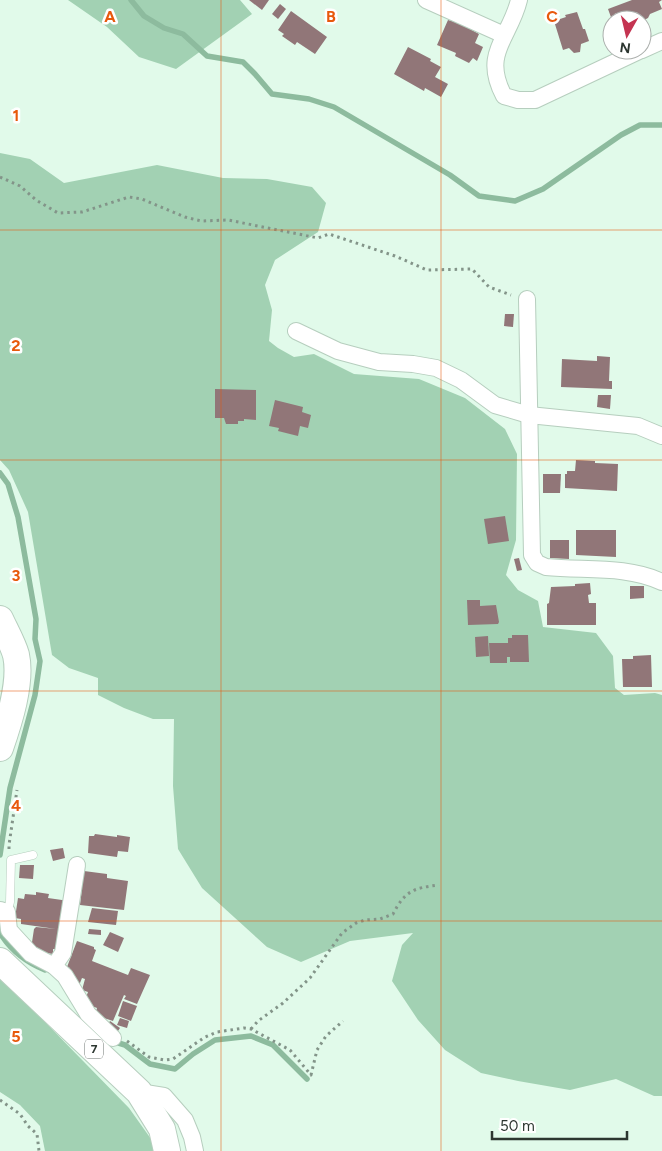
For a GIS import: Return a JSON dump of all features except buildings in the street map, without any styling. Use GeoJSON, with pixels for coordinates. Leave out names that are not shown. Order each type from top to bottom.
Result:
{"type":"FeatureCollection","features":[{"type":"Feature","properties":{"kind":"main road"},"geometry":{"type":"LineString","coordinates":[[0,620],[16,655],[17,680],[0,748]]}},
{"type":"Feature","properties":{"kind":"main road","name":"7"},"geometry":{"type":"LineString","coordinates":[[0,961],[139,1092],[162,1129],[167,1151]]}},
{"type":"Feature","properties":{"kind":"street"},"geometry":{"type":"LineString","coordinates":[[426,0],[504,35]]}},
{"type":"Feature","properties":{"kind":"street"},"geometry":{"type":"LineString","coordinates":[[519,0],[516,13],[504,35],[497,54],[495,69],[497,82],[504,96],[518,100],[535,100],[621,60]]}},
{"type":"Feature","properties":{"kind":"street"},"geometry":{"type":"LineString","coordinates":[[527,299],[532,555],[537,563],[546,567],[614,570],[637,574],[662,582]]}},
{"type":"Feature","properties":{"kind":"street"},"geometry":{"type":"LineString","coordinates":[[296,331],[338,351],[379,362],[413,364],[436,368],[461,380],[494,405],[529,416],[638,426],[662,436]]}},
{"type":"Feature","properties":{"kind":"street"},"geometry":{"type":"LineString","coordinates":[[54,966],[63,953],[77,865]]}},
{"type":"Feature","properties":{"kind":"street"},"geometry":{"type":"LineString","coordinates":[[3,911],[9,930],[31,954],[54,966],[65,976],[88,1014],[114,1038]]}},
{"type":"Feature","properties":{"kind":"street"},"geometry":{"type":"LineString","coordinates":[[139,1092],[164,1096],[184,1120],[192,1137],[195,1151]]}},
{"type":"Feature","properties":{"kind":"lane"},"geometry":{"type":"LineString","coordinates":[[3,911],[10,902],[11,860],[33,855]]}},
{"type":"Feature","properties":{"kind":"path"},"geometry":{"type":"LineString","coordinates":[[0,177],[20,186],[36,200],[58,213],[82,212],[129,197],[142,199],[201,221],[228,220],[318,238],[329,234],[395,256],[427,270],[472,269],[489,287],[503,293],[527,299]]}},
{"type":"Feature","properties":{"kind":"path"},"geometry":{"type":"LineString","coordinates":[[11,860],[8,845],[17,790]]}},
{"type":"Feature","properties":{"kind":"path"},"geometry":{"type":"LineString","coordinates":[[252,1029],[258,1021],[283,1003],[310,978],[342,933],[356,923],[380,919],[393,914],[398,904],[407,894],[418,888],[439,885]]}},
{"type":"Feature","properties":{"kind":"path"},"geometry":{"type":"LineString","coordinates":[[114,1038],[124,1039],[149,1057],[164,1060],[173,1058],[217,1032],[244,1028],[252,1029],[290,1050],[311,1075],[317,1050],[326,1036],[343,1021]]}},
{"type":"Feature","properties":{"kind":"path"},"geometry":{"type":"LineString","coordinates":[[0,1100],[20,1114],[28,1126],[37,1134],[39,1151]]}},
{"type":"Feature","properties":{"kind":"green space"},"geometry":{"type":"Polygon","coordinates":[[[68,0],[240,0],[252,14],[176,69],[139,57],[107,27],[68,0]]]}},
{"type":"Feature","properties":{"kind":"green space"},"geometry":{"type":"Polygon","coordinates":[[[0,153],[30,159],[64,183],[157,165],[223,178],[267,179],[312,187],[326,203],[318,232],[275,260],[265,285],[272,310],[269,341],[294,357],[314,354],[354,374],[419,379],[465,398],[505,429],[517,454],[516,540],[506,575],[518,590],[538,601],[543,627],[596,633],[613,656],[615,688],[624,695],[655,693],[662,695],[662,1096],[654,1096],[616,1079],[570,1090],[481,1073],[445,1050],[418,1020],[392,981],[402,945],[413,933],[350,941],[301,962],[267,947],[202,888],[178,849],[173,786],[174,719],[153,719],[124,708],[98,695],[98,678],[69,668],[52,655],[28,512],[9,470],[0,460],[0,153]]]}},
{"type":"Feature","properties":{"kind":"green space"},"geometry":{"type":"Polygon","coordinates":[[[0,976],[129,1108],[156,1146],[156,1151],[45,1151],[40,1126],[20,1105],[0,1092],[0,976]]]}},
{"type":"Feature","properties":{"kind":"waterway"},"geometry":{"type":"LineString","coordinates":[[131,0],[144,16],[164,28],[183,34],[207,56],[243,62],[272,94],[309,99],[334,107],[450,175],[479,196],[515,201],[543,189],[621,135],[640,125],[662,125]]}},
{"type":"Feature","properties":{"kind":"waterway"},"geometry":{"type":"LineString","coordinates":[[0,473],[8,484],[18,517],[36,619],[35,639],[40,661],[35,695],[10,788],[0,855]]}},
{"type":"Feature","properties":{"kind":"waterway"},"geometry":{"type":"LineString","coordinates":[[0,933],[19,955],[45,970]]}},
{"type":"Feature","properties":{"kind":"waterway"},"geometry":{"type":"LineString","coordinates":[[112,1041],[125,1045],[150,1064],[175,1069],[193,1054],[215,1040],[251,1036],[273,1045],[307,1079]]}}]}
